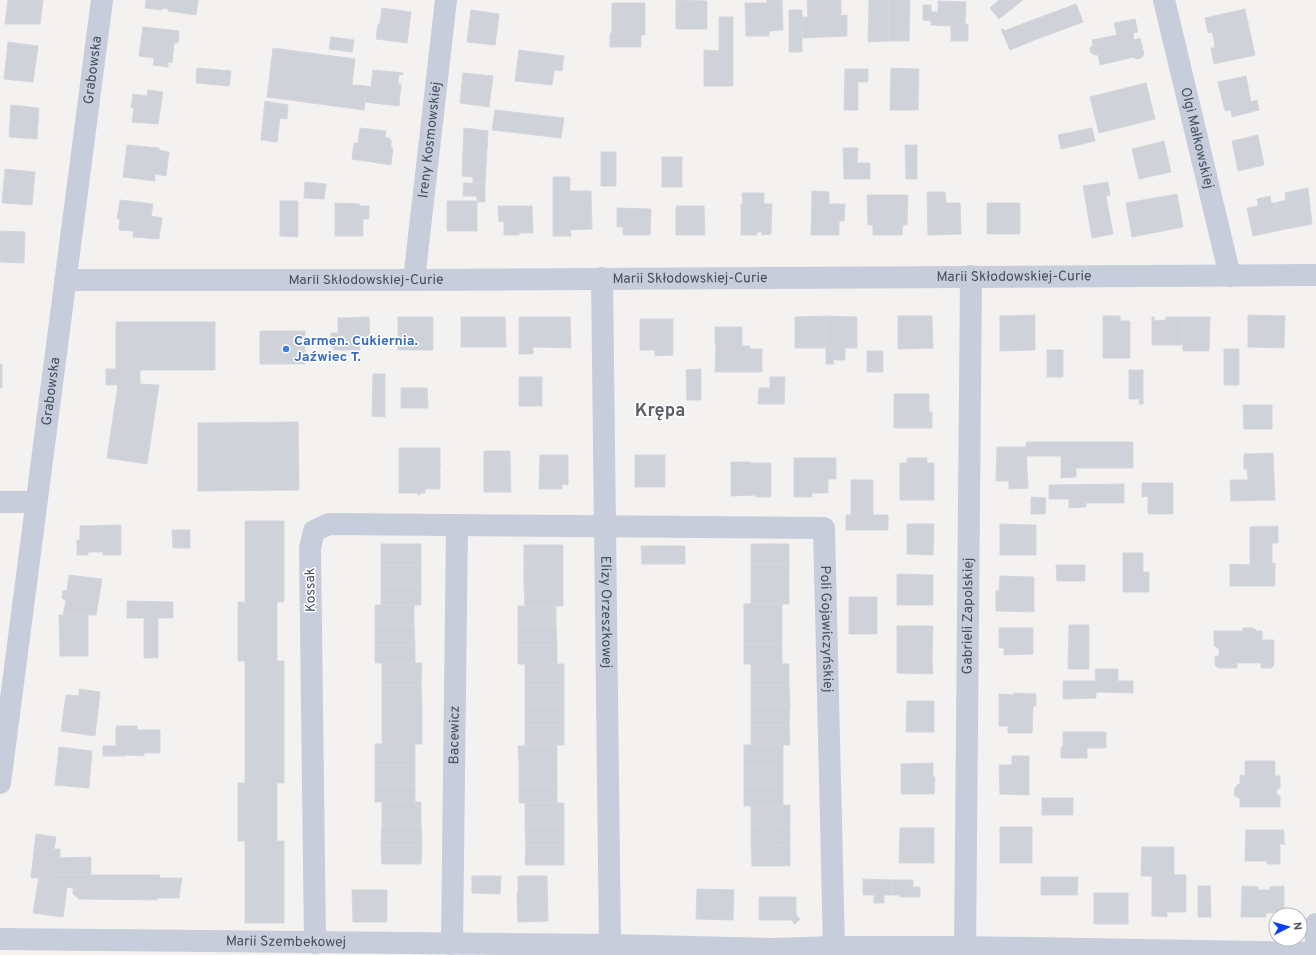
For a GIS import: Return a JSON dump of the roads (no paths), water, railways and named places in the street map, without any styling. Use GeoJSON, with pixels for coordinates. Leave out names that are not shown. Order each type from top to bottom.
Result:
{"type":"FeatureCollection","features":[{"type":"Feature","properties":{"kind":"street","name":"Grabowska"},"geometry":{"type":"LineString","coordinates":[[0,783],[102,0]]}},
{"type":"Feature","properties":{"kind":"street","name":"Ireny Kosmowskiej"},"geometry":{"type":"LineString","coordinates":[[414,280],[446,0]]}},
{"type":"Feature","properties":{"kind":"street","name":"Olgi Małkowskiej"},"geometry":{"type":"LineString","coordinates":[[1164,0],[1230,276]]}},
{"type":"Feature","properties":{"kind":"street","name":"Marii Skłodowskiej-Curie"},"geometry":{"type":"LineString","coordinates":[[65,280],[414,280],[1316,275]]}},
{"type":"Feature","properties":{"kind":"street","name":"Gabrieli Zapolskiej"},"geometry":{"type":"LineString","coordinates":[[965,951],[971,276]]}},
{"type":"Feature","properties":{"kind":"street","name":"Elizy Orzeszkowej"},"geometry":{"type":"LineString","coordinates":[[602,278],[610,945]]}},
{"type":"Feature","properties":{"kind":"street"},"geometry":{"type":"LineString","coordinates":[[0,502],[36,502]]}},
{"type":"Feature","properties":{"kind":"street","name":"Kossak"},"geometry":{"type":"LineString","coordinates":[[315,943],[310,548],[314,531],[329,524],[606,527]]}},
{"type":"Feature","properties":{"kind":"street","name":"Bacewicz"},"geometry":{"type":"LineString","coordinates":[[452,944],[457,525]]}},
{"type":"Feature","properties":{"kind":"street","name":"Poli Gojawiczyńskiej"},"geometry":{"type":"LineString","coordinates":[[606,527],[824,528],[834,947]]}},
{"type":"Feature","properties":{"kind":"street"},"geometry":{"type":"LineString","coordinates":[[1316,924],[1316,954]]}},
{"type":"Feature","properties":{"kind":"street","name":"Marii Szembekowej"},"geometry":{"type":"LineString","coordinates":[[0,940],[610,945],[773,952],[834,947],[965,951],[1316,954]]}},
{"type":"Feature","properties":{"kind":"place","name":"Carmen. Cukiernia. Jaźwiec T."},"geometry":{"type":"Point","coordinates":[286,349]}},
{"type":"Feature","properties":{"kind":"district","name":"Krępa"},"geometry":{"type":"Point","coordinates":[660,411]}}]}
